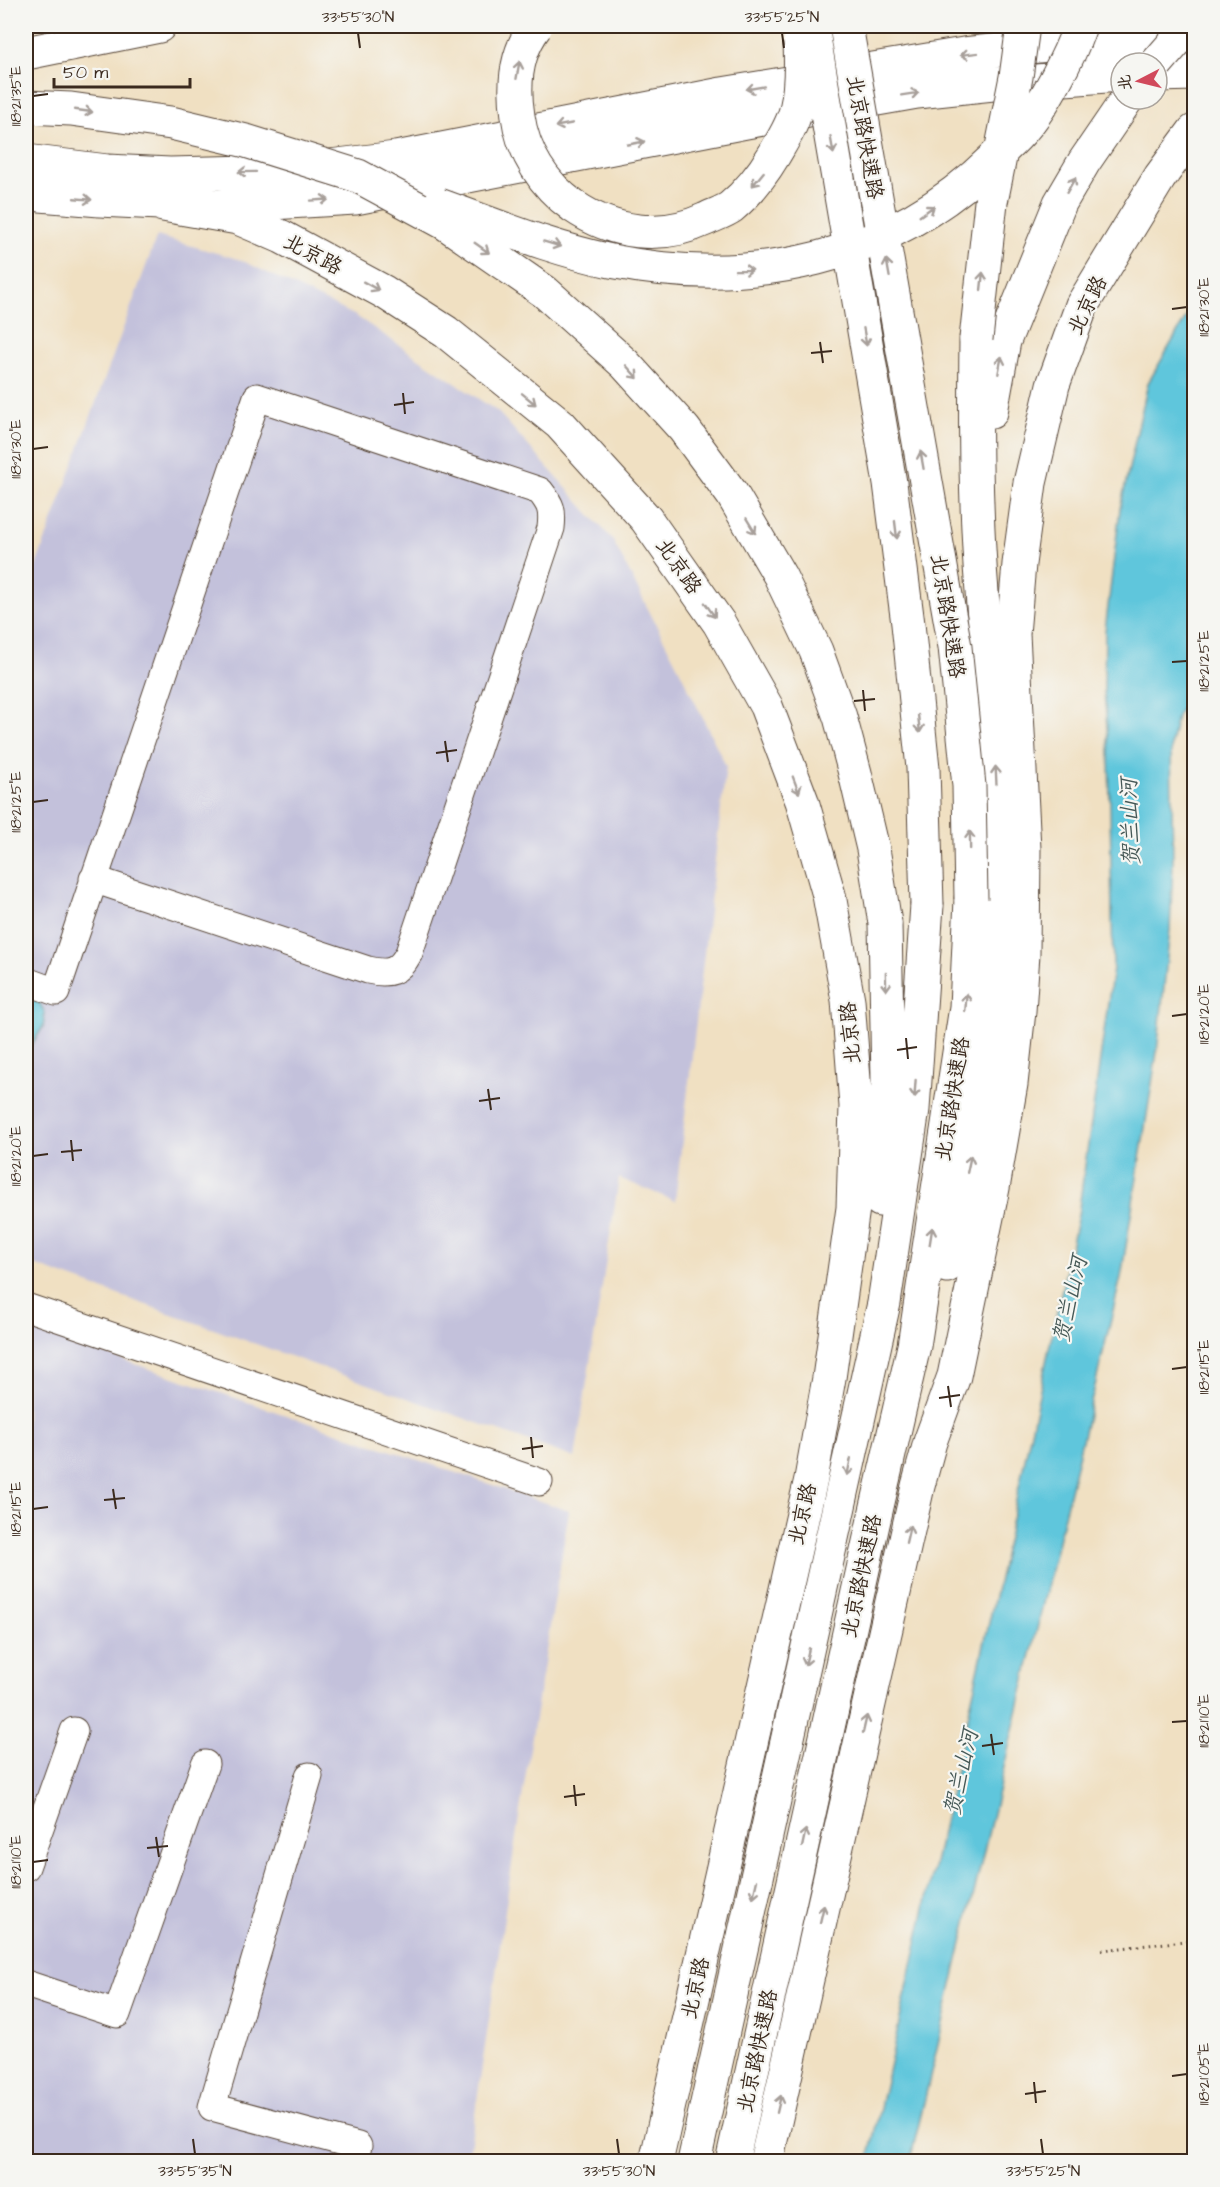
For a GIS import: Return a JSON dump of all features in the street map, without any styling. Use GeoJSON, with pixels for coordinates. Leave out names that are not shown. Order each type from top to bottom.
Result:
{"type":"FeatureCollection","features":[{"type":"Feature","properties":{"kind":"main road"},"geometry":{"type":"LineString","coordinates":[[26,53],[159,26]]}},
{"type":"Feature","properties":{"kind":"main road"},"geometry":{"type":"LineString","coordinates":[[536,26],[530,33],[518,65],[514,96],[520,133],[535,166],[557,194],[587,216],[621,230],[655,232],[691,226],[729,208],[760,179],[783,140],[796,110],[801,70],[800,26]]}},
{"type":"Feature","properties":{"kind":"main road","name":"北京路快速路"},"geometry":{"type":"LineString","coordinates":[[694,2162],[884,1303],[913,1109],[927,905],[923,768],[890,483],[812,26]]}},
{"type":"Feature","properties":{"kind":"main road","name":"北京路快速路"},"geometry":{"type":"LineString","coordinates":[[732,2162],[914,1347],[966,1007],[971,899],[969,786],[955,647],[846,26]]}},
{"type":"Feature","properties":{"kind":"main road"},"geometry":{"type":"LineString","coordinates":[[873,1524],[926,1363],[978,1120],[995,988],[1000,847],[994,729],[982,591],[975,442],[976,339],[991,202],[1016,77],[1023,26]]}},
{"type":"Feature","properties":{"kind":"main road"},"geometry":{"type":"LineString","coordinates":[[26,107],[71,109],[171,123],[246,141],[358,176],[549,244],[611,261],[690,271],[758,270],[802,263],[870,242],[910,223],[970,182],[1024,129],[1040,106],[1080,26]]}},
{"type":"Feature","properties":{"kind":"main road"},"geometry":{"type":"LineString","coordinates":[[1167,51],[1189,26]]}},
{"type":"Feature","properties":{"kind":"main road"},"geometry":{"type":"LineString","coordinates":[[26,160],[107,171],[170,174],[288,171],[396,158],[722,94],[964,54],[1048,45],[1194,42]]}},
{"type":"Feature","properties":{"kind":"main road"},"geometry":{"type":"LineString","coordinates":[[1169,75],[1194,74]]}},
{"type":"Feature","properties":{"kind":"main road"},"geometry":{"type":"LineString","coordinates":[[26,191],[40,195],[163,205],[219,206],[355,198],[734,124],[917,92],[1109,76]]}},
{"type":"Feature","properties":{"kind":"main road"},"geometry":{"type":"LineString","coordinates":[[982,591],[987,432],[1004,341],[1060,203],[1084,162],[1119,111]]}},
{"type":"Feature","properties":{"kind":"main road","name":"北京路"},"geometry":{"type":"LineString","coordinates":[[766,2162],[918,1486],[930,1442],[954,1376],[993,1188],[1011,1084],[1021,977],[1024,849],[1013,634],[1019,564],[1030,483],[1053,385],[1082,305],[1160,177],[1194,131]]}},
{"type":"Feature","properties":{"kind":"main road"},"geometry":{"type":"LineString","coordinates":[[358,176],[445,223],[545,292],[625,364],[684,429],[732,494],[780,576],[816,651],[840,717],[855,773],[873,849],[885,923],[888,1081],[878,1230],[857,1429]]}},
{"type":"Feature","properties":{"kind":"main road","name":"北京路"},"geometry":{"type":"LineString","coordinates":[[163,205],[238,218],[282,237],[384,292],[446,332],[560,424],[646,519],[725,633],[766,706],[802,801],[829,895],[848,1000],[856,1106],[853,1208],[829,1378],[811,1479],[656,2162]]}},
{"type":"Feature","properties":{"kind":"street"},"geometry":{"type":"LineString","coordinates":[[26,981],[56,992],[93,879],[257,397],[540,491],[548,500],[553,512],[551,528],[409,953],[403,965],[385,974],[368,970],[93,879]]}},
{"type":"Feature","properties":{"kind":"street"},"geometry":{"type":"LineString","coordinates":[[26,1307],[539,1482]]}},
{"type":"Feature","properties":{"kind":"street"},"geometry":{"type":"LineString","coordinates":[[26,1867],[74,1731]]}},
{"type":"Feature","properties":{"kind":"street"},"geometry":{"type":"LineString","coordinates":[[26,1984],[117,2014],[205,1764]]}},
{"type":"Feature","properties":{"kind":"street"},"geometry":{"type":"LineString","coordinates":[[309,1776],[212,2107],[358,2146],[354,2162]]}},
{"type":"Feature","properties":{"kind":"path"},"geometry":{"type":"LineString","coordinates":[[1102,1950],[1194,1940]]}},
{"type":"Feature","properties":{"kind":"shaded area"},"geometry":{"type":"Polygon","coordinates":[[[157,236],[241,260],[356,316],[498,412],[612,539],[726,766],[675,1201],[619,1178],[575,1458],[26,1262],[26,593],[157,236]]]}},
{"type":"Feature","properties":{"kind":"shaded area"},"geometry":{"type":"Polygon","coordinates":[[[26,1327],[569,1511],[520,1810],[468,2161],[83,2162],[26,2151],[26,1327]]]}},
{"type":"Feature","properties":{"kind":"water","name":"贺兰山河"},"geometry":{"type":"Polygon","coordinates":[[[1194,304],[1194,688],[1177,716],[1171,744],[1173,863],[1170,930],[1157,1052],[1121,1277],[910,2161],[868,2161],[1078,1215],[1113,968],[1109,751],[1104,691],[1105,631],[1120,509],[1148,383],[1194,304]]]}},
{"type":"Feature","properties":{"kind":"water"},"geometry":{"type":"Polygon","coordinates":[[[26,996],[39,1002],[45,1013],[43,1027],[26,1054],[26,996]]]}}]}
